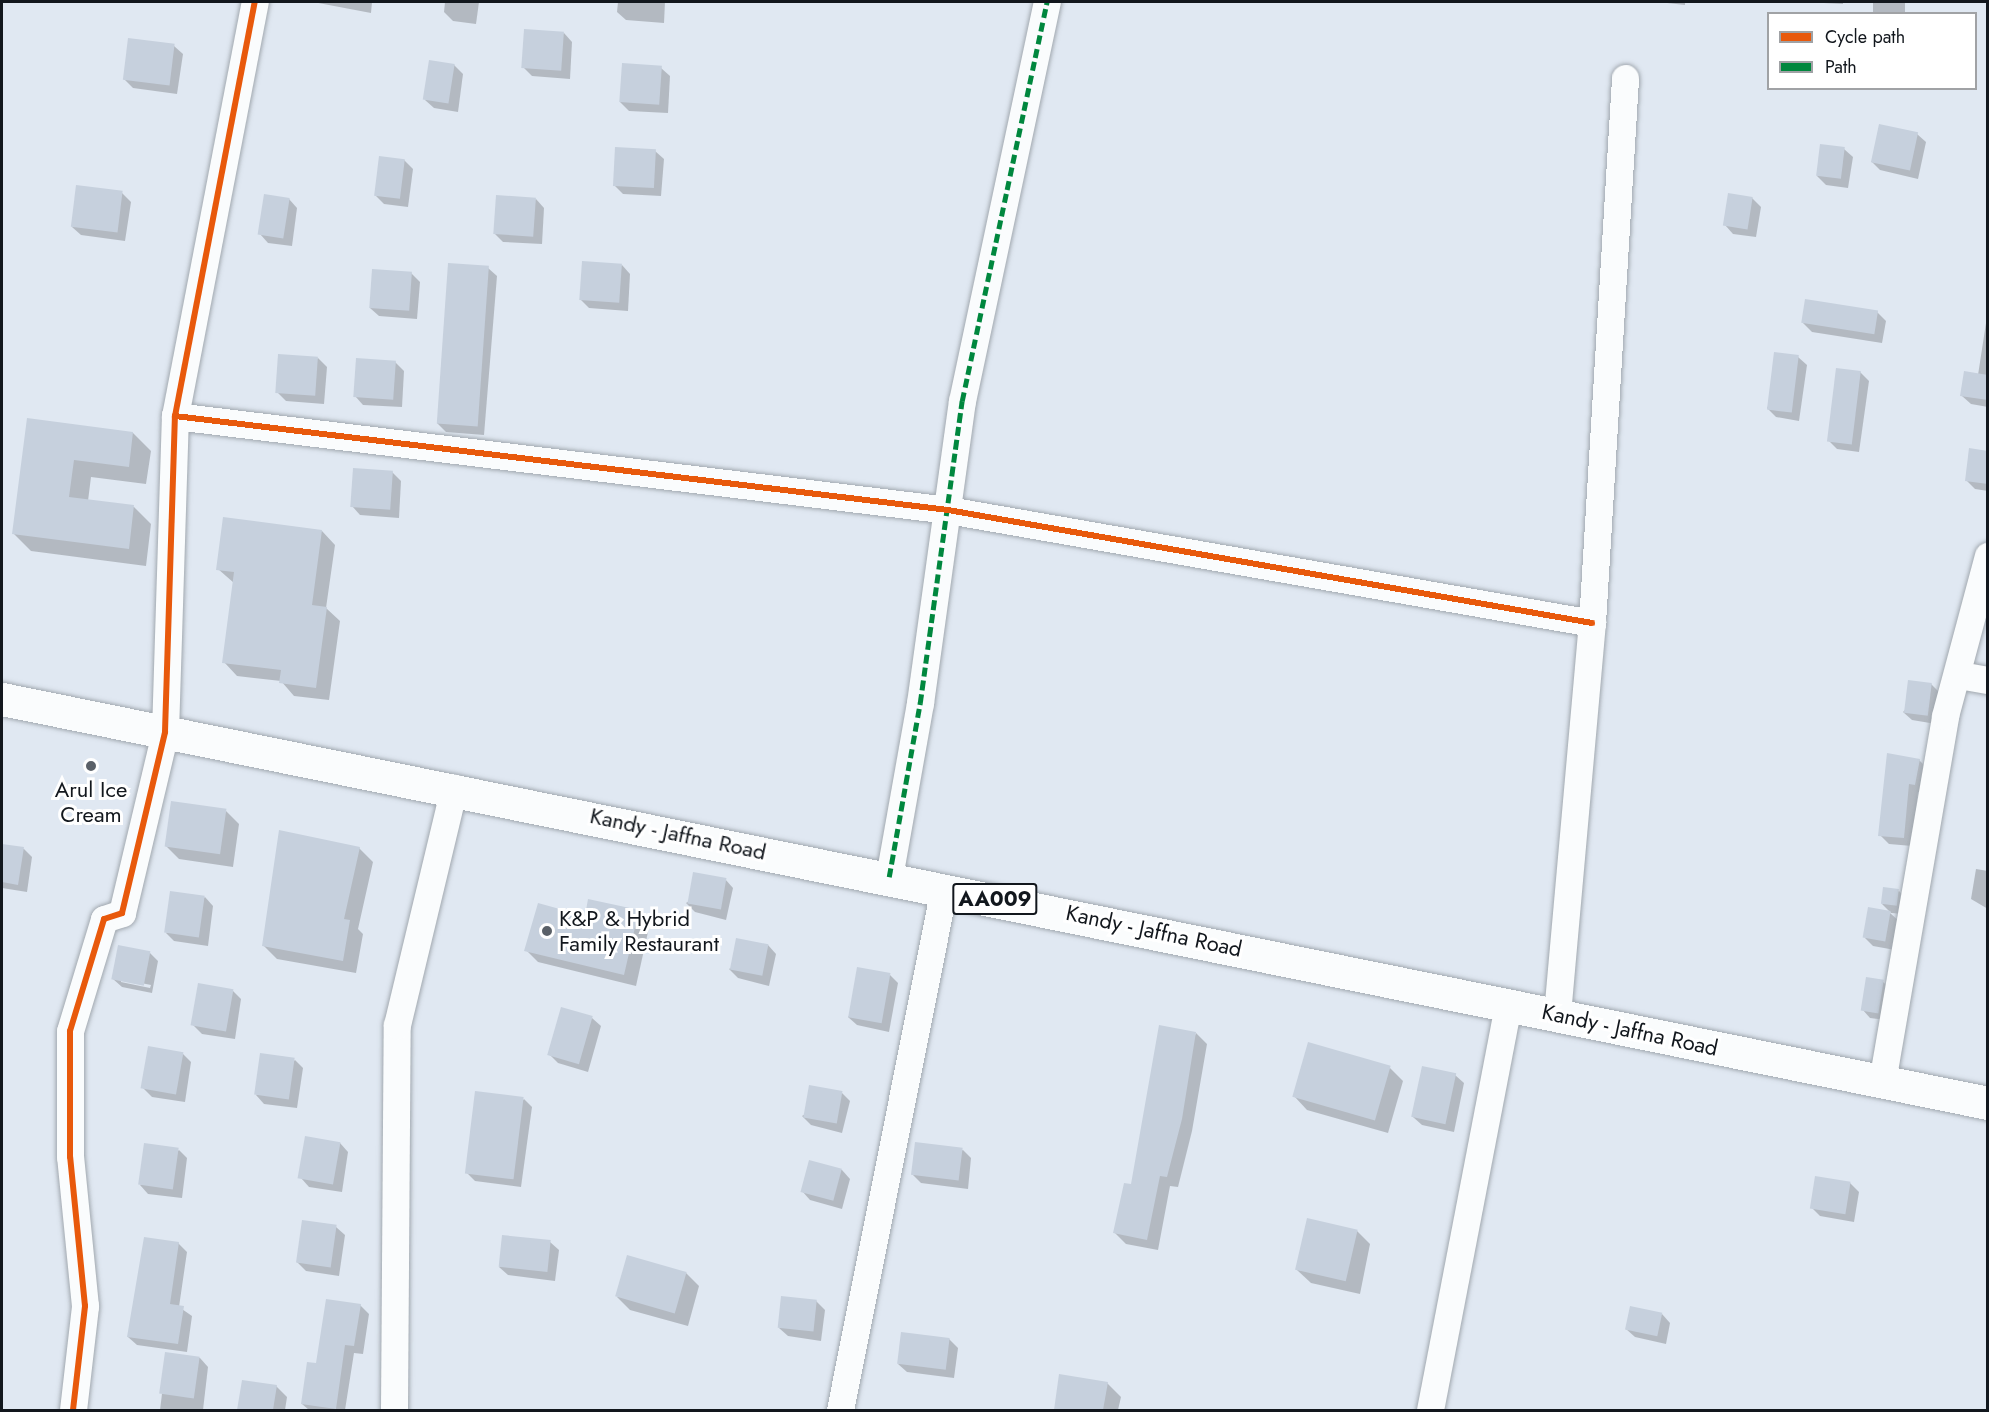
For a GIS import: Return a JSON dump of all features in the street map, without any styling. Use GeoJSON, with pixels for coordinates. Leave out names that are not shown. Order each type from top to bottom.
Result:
{"type":"FeatureCollection","features":[{"type":"Feature","properties":{"kind":"highway","name":"Kandy - Jaffna Road"},"geometry":{"type":"LineString","coordinates":[[2,699],[454,788],[1988,1103]]}},
{"type":"Feature","properties":{"kind":"street"},"geometry":{"type":"LineString","coordinates":[[73,1410],[85,1306],[70,1157],[70,1031],[104,920],[122,913],[165,732],[175,416],[255,2]]}},
{"type":"Feature","properties":{"kind":"street"},"geometry":{"type":"LineString","coordinates":[[889,877],[948,510],[962,401],[1047,2]]}},
{"type":"Feature","properties":{"kind":"street"},"geometry":{"type":"LineString","coordinates":[[1557,1014],[1592,622],[1625,78]]}},
{"type":"Feature","properties":{"kind":"street"},"geometry":{"type":"LineString","coordinates":[[175,416],[948,510],[1592,622]]}},
{"type":"Feature","properties":{"kind":"street"},"geometry":{"type":"LineString","coordinates":[[1882,1082],[1945,716],[1959,675],[1988,555]]}},
{"type":"Feature","properties":{"kind":"street"},"geometry":{"type":"LineString","coordinates":[[1959,675],[1988,680]]}},
{"type":"Feature","properties":{"kind":"street"},"geometry":{"type":"LineString","coordinates":[[394,1410],[396,1025],[454,788]]}},
{"type":"Feature","properties":{"kind":"street"},"geometry":{"type":"LineString","coordinates":[[840,1410],[944,888]]}},
{"type":"Feature","properties":{"kind":"street"},"geometry":{"type":"LineString","coordinates":[[1430,1410],[1508,1004]]}},
{"type":"Feature","properties":{"kind":"building"},"geometry":{"type":"Polygon","coordinates":[[[524,29],[564,32],[561,71],[521,68],[524,29]]]}},
{"type":"Feature","properties":{"kind":"building"},"geometry":{"type":"Polygon","coordinates":[[[128,38],[175,44],[170,85],[123,80],[128,38]]]}},
{"type":"Feature","properties":{"kind":"building"},"geometry":{"type":"Polygon","coordinates":[[[429,60],[455,64],[448,104],[423,100],[429,60]]]}},
{"type":"Feature","properties":{"kind":"building"},"geometry":{"type":"Polygon","coordinates":[[[622,63],[662,66],[659,105],[619,102],[622,63]]]}},
{"type":"Feature","properties":{"kind":"building"},"geometry":{"type":"Polygon","coordinates":[[[1879,124],[1918,132],[1910,170],[1871,162],[1879,124]]]}},
{"type":"Feature","properties":{"kind":"building"},"geometry":{"type":"Polygon","coordinates":[[[1820,144],[1845,147],[1841,179],[1816,176],[1820,144]]]}},
{"type":"Feature","properties":{"kind":"building"},"geometry":{"type":"Polygon","coordinates":[[[615,147],[656,149],[654,188],[613,186],[615,147]]]}},
{"type":"Feature","properties":{"kind":"building"},"geometry":{"type":"Polygon","coordinates":[[[379,156],[405,159],[400,199],[374,196],[379,156]]]}},
{"type":"Feature","properties":{"kind":"building"},"geometry":{"type":"Polygon","coordinates":[[[76,185],[123,191],[118,232],[71,227],[76,185]]]}},
{"type":"Feature","properties":{"kind":"building"},"geometry":{"type":"Polygon","coordinates":[[[1728,193],[1753,197],[1748,230],[1723,226],[1728,193]]]}},
{"type":"Feature","properties":{"kind":"building"},"geometry":{"type":"Polygon","coordinates":[[[264,194],[290,198],[283,239],[258,234],[264,194]]]}},
{"type":"Feature","properties":{"kind":"building"},"geometry":{"type":"Polygon","coordinates":[[[496,195],[536,198],[533,237],[493,234],[496,195]]]}},
{"type":"Feature","properties":{"kind":"building"},"geometry":{"type":"Polygon","coordinates":[[[582,261],[622,264],[619,303],[579,300],[582,261]]]}},
{"type":"Feature","properties":{"kind":"building"},"geometry":{"type":"Polygon","coordinates":[[[448,263],[489,266],[478,426],[437,424],[448,263]]]}},
{"type":"Feature","properties":{"kind":"building"},"geometry":{"type":"Polygon","coordinates":[[[372,269],[412,272],[409,311],[369,308],[372,269]]]}},
{"type":"Feature","properties":{"kind":"building"},"geometry":{"type":"Polygon","coordinates":[[[1805,299],[1878,311],[1874,334],[1801,323],[1805,299]]]}},
{"type":"Feature","properties":{"kind":"building"},"geometry":{"type":"Polygon","coordinates":[[[1774,352],[1799,355],[1792,413],[1767,410],[1774,352]]]}},
{"type":"Feature","properties":{"kind":"building"},"geometry":{"type":"Polygon","coordinates":[[[278,354],[318,357],[315,396],[275,393],[278,354]]]}},
{"type":"Feature","properties":{"kind":"building"},"geometry":{"type":"Polygon","coordinates":[[[356,358],[396,361],[393,400],[353,397],[356,358]]]}},
{"type":"Feature","properties":{"kind":"building"},"geometry":{"type":"Polygon","coordinates":[[[1836,368],[1861,371],[1852,444],[1827,441],[1836,368]]]}},
{"type":"Feature","properties":{"kind":"building"},"geometry":{"type":"Polygon","coordinates":[[[1964,371],[1988,375],[1988,400],[1960,396],[1964,371]]]}},
{"type":"Feature","properties":{"kind":"building"},"geometry":{"type":"Polygon","coordinates":[[[27,418],[133,432],[129,467],[74,460],[69,497],[134,505],[129,549],[12,534],[27,418]]]}},
{"type":"Feature","properties":{"kind":"building"},"geometry":{"type":"Polygon","coordinates":[[[1969,448],[1988,451],[1988,484],[1965,481],[1969,448]]]}},
{"type":"Feature","properties":{"kind":"building"},"geometry":{"type":"Polygon","coordinates":[[[353,468],[393,471],[390,510],[350,507],[353,468]]]}},
{"type":"Feature","properties":{"kind":"building"},"geometry":{"type":"Polygon","coordinates":[[[223,517],[322,530],[312,605],[327,607],[316,688],[279,683],[281,670],[222,663],[234,572],[216,570],[223,517]]]}},
{"type":"Feature","properties":{"kind":"building"},"geometry":{"type":"Polygon","coordinates":[[[1908,680],[1932,683],[1928,716],[1904,713],[1908,680]]]}},
{"type":"Feature","properties":{"kind":"building"},"geometry":{"type":"Polygon","coordinates":[[[1887,753],[1920,759],[1915,785],[1909,784],[1904,838],[1878,836],[1887,753]]]}},
{"type":"Feature","properties":{"kind":"building"},"geometry":{"type":"Polygon","coordinates":[[[171,801],[226,809],[220,854],[165,847],[171,801]]]}},
{"type":"Feature","properties":{"kind":"building"},"geometry":{"type":"Polygon","coordinates":[[[279,830],[360,847],[344,919],[350,920],[343,961],[262,946],[279,830]]]}},
{"type":"Feature","properties":{"kind":"building"},"geometry":{"type":"Polygon","coordinates":[[[2,844],[24,847],[18,885],[2,882],[2,844]]]}},
{"type":"Feature","properties":{"kind":"building"},"geometry":{"type":"Polygon","coordinates":[[[693,872],[726,878],[721,909],[687,904],[693,872]]]}},
{"type":"Feature","properties":{"kind":"building"},"geometry":{"type":"Polygon","coordinates":[[[1883,887],[1899,889],[1897,906],[1881,904],[1883,887]]]}},
{"type":"Feature","properties":{"kind":"building"},"geometry":{"type":"Polygon","coordinates":[[[170,891],[205,896],[199,937],[164,933],[170,891]]]}},
{"type":"Feature","properties":{"kind":"building"},"geometry":{"type":"Polygon","coordinates":[[[588,899],[639,910],[624,975],[524,951],[538,903],[585,916],[588,899]]]}},
{"type":"Feature","properties":{"kind":"building"},"geometry":{"type":"Polygon","coordinates":[[[1868,907],[1891,911],[1885,942],[1863,938],[1868,907]]]}},
{"type":"Feature","properties":{"kind":"building"},"geometry":{"type":"Polygon","coordinates":[[[736,938],[768,944],[762,976],[730,969],[736,938]]]}},
{"type":"Feature","properties":{"kind":"building"},"geometry":{"type":"Polygon","coordinates":[[[118,945],[150,951],[144,986],[111,979],[118,945]]]}},
{"type":"Feature","properties":{"kind":"building"},"geometry":{"type":"Polygon","coordinates":[[[857,967],[890,973],[882,1023],[848,1017],[857,967]]]}},
{"type":"Feature","properties":{"kind":"building"},"geometry":{"type":"Polygon","coordinates":[[[1866,977],[1884,980],[1878,1013],[1861,1011],[1866,977]]]}},
{"type":"Feature","properties":{"kind":"building"},"geometry":{"type":"Polygon","coordinates":[[[198,983],[233,989],[226,1032],[191,1025],[198,983]]]}},
{"type":"Feature","properties":{"kind":"building"},"geometry":{"type":"Polygon","coordinates":[[[561,1007],[593,1016],[579,1064],[547,1055],[561,1007]]]}},
{"type":"Feature","properties":{"kind":"building"},"geometry":{"type":"Polygon","coordinates":[[[1159,1025],[1196,1032],[1182,1119],[1167,1177],[1160,1176],[1147,1240],[1113,1233],[1124,1183],[1131,1184],[1159,1025]]]}},
{"type":"Feature","properties":{"kind":"building"},"geometry":{"type":"Polygon","coordinates":[[[1308,1042],[1391,1066],[1375,1120],[1292,1097],[1308,1042]]]}},
{"type":"Feature","properties":{"kind":"building"},"geometry":{"type":"Polygon","coordinates":[[[148,1046],[183,1052],[176,1095],[141,1088],[148,1046]]]}},
{"type":"Feature","properties":{"kind":"building"},"geometry":{"type":"Polygon","coordinates":[[[260,1053],[295,1058],[289,1099],[254,1095],[260,1053]]]}},
{"type":"Feature","properties":{"kind":"building"},"geometry":{"type":"Polygon","coordinates":[[[1422,1066],[1456,1073],[1445,1124],[1411,1117],[1422,1066]]]}},
{"type":"Feature","properties":{"kind":"building"},"geometry":{"type":"Polygon","coordinates":[[[809,1085],[842,1091],[837,1123],[803,1117],[809,1085]]]}},
{"type":"Feature","properties":{"kind":"building"},"geometry":{"type":"Polygon","coordinates":[[[475,1091],[524,1097],[514,1179],[465,1173],[475,1091]]]}},
{"type":"Feature","properties":{"kind":"building"},"geometry":{"type":"Polygon","coordinates":[[[305,1136],[340,1142],[333,1185],[298,1178],[305,1136]]]}},
{"type":"Feature","properties":{"kind":"building"},"geometry":{"type":"Polygon","coordinates":[[[915,1142],[963,1148],[959,1181],[911,1175],[915,1142]]]}},
{"type":"Feature","properties":{"kind":"building"},"geometry":{"type":"Polygon","coordinates":[[[144,1143],[179,1148],[173,1189],[138,1185],[144,1143]]]}},
{"type":"Feature","properties":{"kind":"building"},"geometry":{"type":"Polygon","coordinates":[[[809,1160],[842,1169],[833,1201],[800,1192],[809,1160]]]}},
{"type":"Feature","properties":{"kind":"building"},"geometry":{"type":"Polygon","coordinates":[[[1815,1176],[1851,1182],[1845,1214],[1810,1209],[1815,1176]]]}},
{"type":"Feature","properties":{"kind":"building"},"geometry":{"type":"Polygon","coordinates":[[[1307,1218],[1358,1230],[1346,1281],[1295,1270],[1307,1218]]]}},
{"type":"Feature","properties":{"kind":"building"},"geometry":{"type":"Polygon","coordinates":[[[302,1220],[337,1225],[331,1267],[296,1263],[302,1220]]]}},
{"type":"Feature","properties":{"kind":"building"},"geometry":{"type":"Polygon","coordinates":[[[502,1235],[551,1240],[547,1272],[499,1267],[502,1235]]]}},
{"type":"Feature","properties":{"kind":"building"},"geometry":{"type":"Polygon","coordinates":[[[144,1237],[179,1242],[170,1304],[184,1306],[178,1344],[127,1337],[144,1237]]]}},
{"type":"Feature","properties":{"kind":"building"},"geometry":{"type":"Polygon","coordinates":[[[627,1255],[687,1272],[675,1313],[615,1296],[627,1255]]]}},
{"type":"Feature","properties":{"kind":"building"},"geometry":{"type":"Polygon","coordinates":[[[781,1296],[817,1300],[813,1332],[778,1328],[781,1296]]]}},
{"type":"Feature","properties":{"kind":"building"},"geometry":{"type":"Polygon","coordinates":[[[326,1299],[361,1304],[354,1346],[345,1345],[336,1409],[301,1404],[307,1362],[316,1363],[326,1299]]]}},
{"type":"Feature","properties":{"kind":"building"},"geometry":{"type":"Polygon","coordinates":[[[1630,1306],[1662,1313],[1657,1336],[1625,1329],[1630,1306]]]}},
{"type":"Feature","properties":{"kind":"building"},"geometry":{"type":"Polygon","coordinates":[[[901,1332],[950,1338],[946,1370],[897,1364],[901,1332]]]}},
{"type":"Feature","properties":{"kind":"building"},"geometry":{"type":"Polygon","coordinates":[[[165,1352],[200,1357],[194,1398],[159,1394],[165,1352]]]}},
{"type":"Feature","properties":{"kind":"building"},"geometry":{"type":"Polygon","coordinates":[[[1059,1374],[1108,1382],[1103,1410],[1054,1410],[1059,1374]]]}},
{"type":"Feature","properties":{"kind":"building"},"geometry":{"type":"Polygon","coordinates":[[[242,1380],[277,1385],[273,1410],[237,1410],[242,1380]]]}},
{"type":"Feature","properties":{"kind":"marked path"},"geometry":{"type":"LineString","coordinates":[[889,877],[920,703],[962,401],[1047,2]]}},
{"type":"Feature","properties":{"kind":"cycle path"},"geometry":{"type":"LineString","coordinates":[[73,1410],[85,1306],[70,1157],[70,1031],[104,919],[122,913],[165,732],[175,416],[255,2]]}},
{"type":"Feature","properties":{"kind":"cycle path"},"geometry":{"type":"LineString","coordinates":[[175,416],[948,510],[1592,623]]}},
{"type":"Feature","properties":{"kind":"place","name":"Arul Ice Cream"},"geometry":{"type":"Point","coordinates":[91,766]}},
{"type":"Feature","properties":{"kind":"place","name":"K&P & Hybrid Family Restaurant"},"geometry":{"type":"Point","coordinates":[547,931]}}]}
